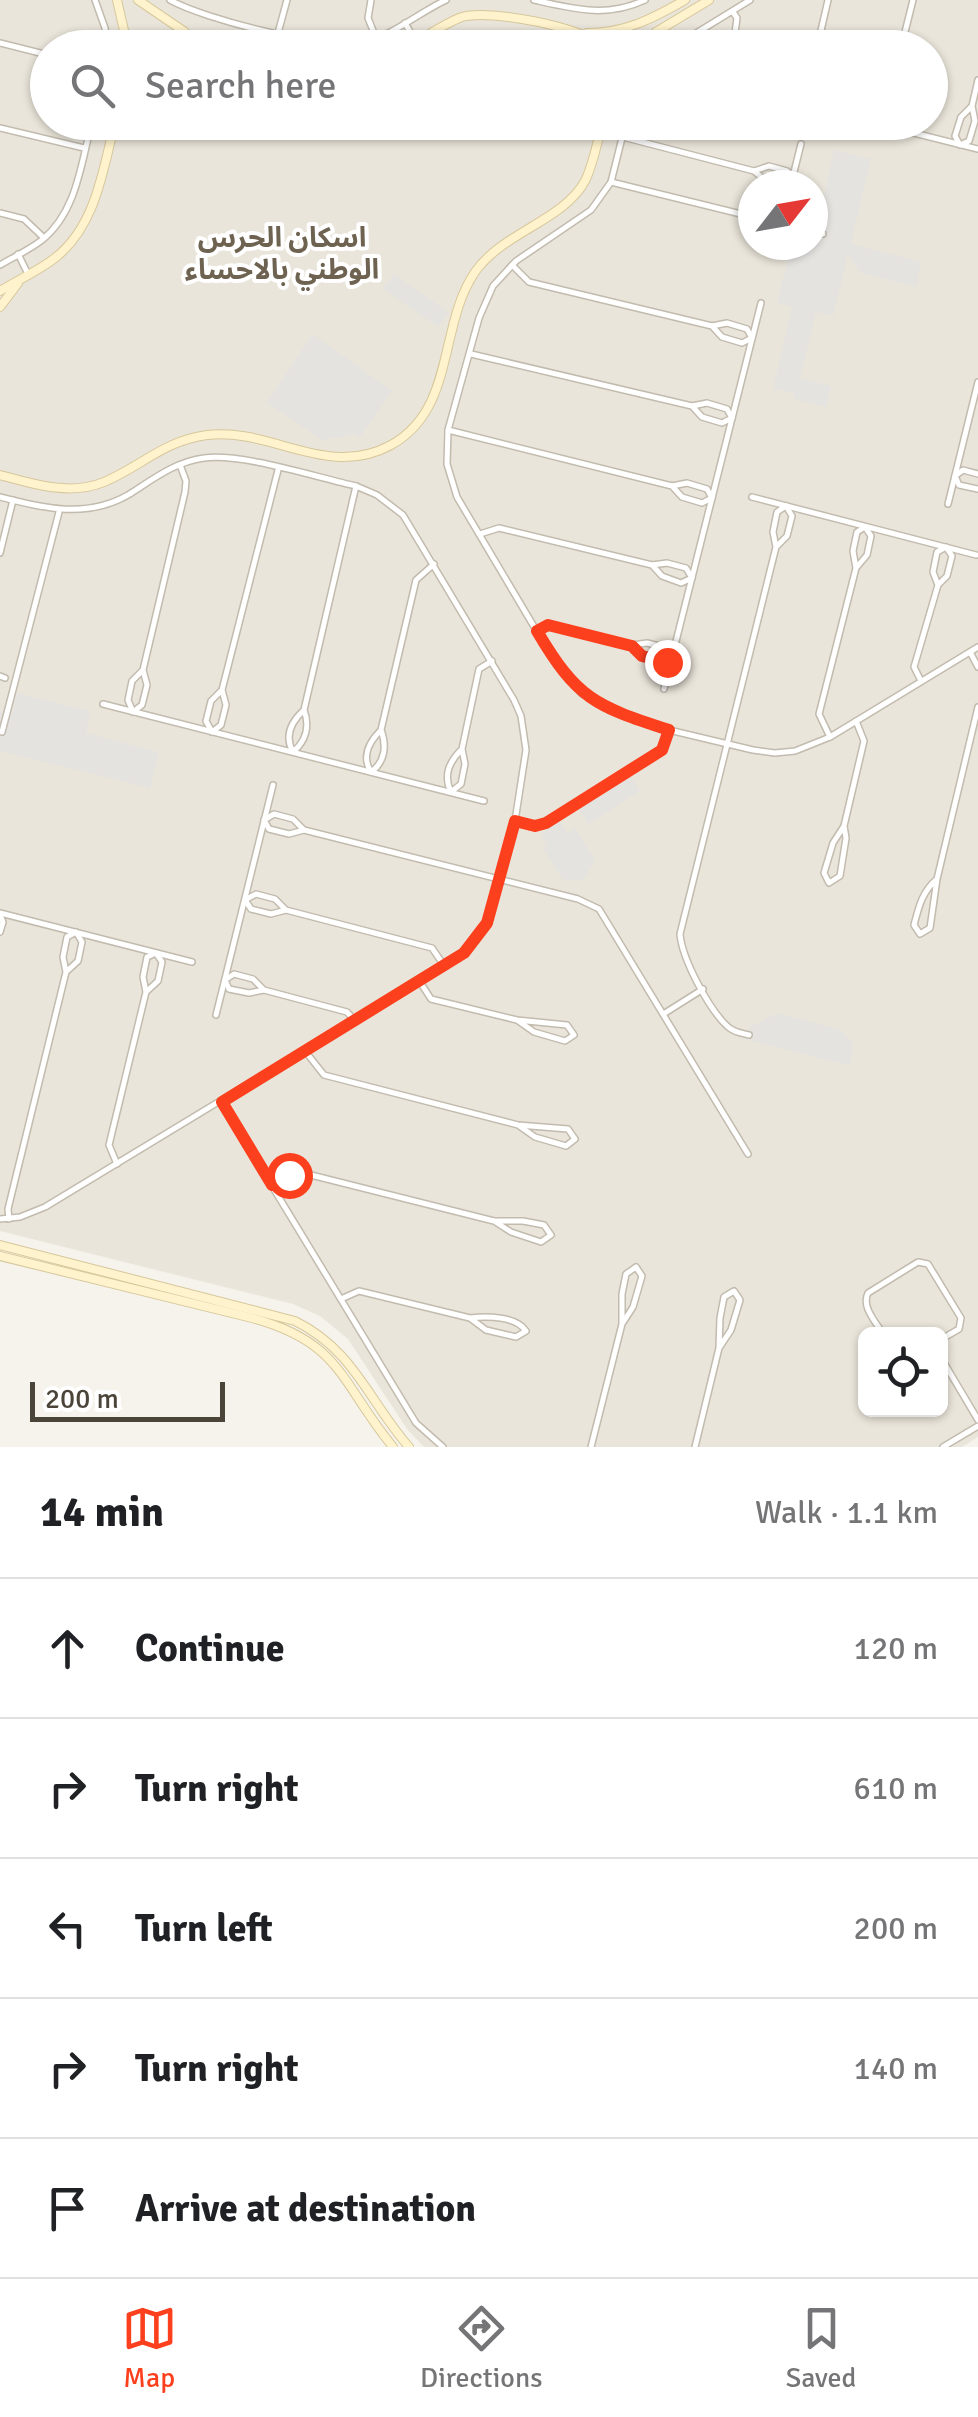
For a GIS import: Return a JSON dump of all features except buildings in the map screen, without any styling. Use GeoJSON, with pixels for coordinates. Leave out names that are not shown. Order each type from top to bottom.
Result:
{"type":"FeatureCollection","features":[{"type":"Feature","properties":{"kind":"main road"},"geometry":{"type":"LineString","coordinates":[[117,0],[124,30]]}},
{"type":"Feature","properties":{"kind":"main road"},"geometry":{"type":"LineString","coordinates":[[138,0],[183,30]]}},
{"type":"Feature","properties":{"kind":"main road"},"geometry":{"type":"LineString","coordinates":[[621,30],[685,0]]}},
{"type":"Feature","properties":{"kind":"main road"},"geometry":{"type":"LineString","coordinates":[[659,30],[709,0]]}},
{"type":"Feature","properties":{"kind":"main road"},"geometry":{"type":"LineString","coordinates":[[437,30],[476,14],[500,14],[564,30]]}},
{"type":"Feature","properties":{"kind":"main road"},"geometry":{"type":"LineString","coordinates":[[0,291],[57,257],[88,216],[110,140]]}},
{"type":"Feature","properties":{"kind":"main road"},"geometry":{"type":"LineString","coordinates":[[0,475],[74,488],[103,483],[167,445],[208,435],[242,438],[330,458],[355,458],[393,444],[420,422],[432,402],[461,299],[475,272],[499,247],[561,206],[584,182],[597,140]]}},
{"type":"Feature","properties":{"kind":"main road"},"geometry":{"type":"LineString","coordinates":[[0,307],[24,277]]}},
{"type":"Feature","properties":{"kind":"main road"},"geometry":{"type":"LineString","coordinates":[[0,1245],[274,1314],[313,1330],[345,1357],[409,1447]]}},
{"type":"Feature","properties":{"kind":"main road"},"geometry":{"type":"LineString","coordinates":[[0,1256],[262,1320],[292,1331],[311,1341],[340,1368],[393,1447]]}},
{"type":"Feature","properties":{"kind":"street"},"geometry":{"type":"LineString","coordinates":[[95,0],[103,30]]}},
{"type":"Feature","properties":{"kind":"street"},"geometry":{"type":"LineString","coordinates":[[170,0],[198,13],[266,30]]}},
{"type":"Feature","properties":{"kind":"street"},"geometry":{"type":"LineString","coordinates":[[198,13],[201,0]]}},
{"type":"Feature","properties":{"kind":"street"},"geometry":{"type":"LineString","coordinates":[[279,30],[286,0]]}},
{"type":"Feature","properties":{"kind":"street"},"geometry":{"type":"LineString","coordinates":[[371,0],[368,18],[373,30]]}},
{"type":"Feature","properties":{"kind":"street"},"geometry":{"type":"LineString","coordinates":[[391,30],[446,0]]}},
{"type":"Feature","properties":{"kind":"street"},"geometry":{"type":"LineString","coordinates":[[539,0],[595,12],[614,11],[645,0]]}},
{"type":"Feature","properties":{"kind":"street"},"geometry":{"type":"LineString","coordinates":[[701,30],[750,0]]}},
{"type":"Feature","properties":{"kind":"street"},"geometry":{"type":"LineString","coordinates":[[821,30],[828,0]]}},
{"type":"Feature","properties":{"kind":"street"},"geometry":{"type":"LineString","coordinates":[[906,30],[913,0]]}},
{"type":"Feature","properties":{"kind":"street"},"geometry":{"type":"LineString","coordinates":[[732,11],[737,18],[735,30]]}},
{"type":"Feature","properties":{"kind":"street"},"geometry":{"type":"LineString","coordinates":[[405,23],[407,30]]}},
{"type":"Feature","properties":{"kind":"street"},"geometry":{"type":"LineString","coordinates":[[0,43],[30,50]]}},
{"type":"Feature","properties":{"kind":"street"},"geometry":{"type":"LineString","coordinates":[[960,145],[969,141],[978,80]]}},
{"type":"Feature","properties":{"kind":"street"},"geometry":{"type":"LineString","coordinates":[[960,145],[955,136],[961,117],[972,106]]}},
{"type":"Feature","properties":{"kind":"street"},"geometry":{"type":"LineString","coordinates":[[0,128],[30,135]]}},
{"type":"Feature","properties":{"kind":"street"},"geometry":{"type":"LineString","coordinates":[[51,140],[85,148]]}},
{"type":"Feature","properties":{"kind":"street"},"geometry":{"type":"LineString","coordinates":[[0,266],[44,238],[72,200],[87,140]]}},
{"type":"Feature","properties":{"kind":"street"},"geometry":{"type":"LineString","coordinates":[[622,140],[610,182],[581,220],[512,265],[485,300],[448,430],[446,450],[457,496],[558,667],[582,694],[607,709],[669,730],[776,752],[813,745],[978,647]]}},
{"type":"Feature","properties":{"kind":"street"},"geometry":{"type":"LineString","coordinates":[[635,140],[750,170]]}},
{"type":"Feature","properties":{"kind":"street"},"geometry":{"type":"LineString","coordinates":[[942,140],[978,149]]}},
{"type":"Feature","properties":{"kind":"street"},"geometry":{"type":"LineString","coordinates":[[792,170],[801,144]]}},
{"type":"Feature","properties":{"kind":"street"},"geometry":{"type":"LineString","coordinates":[[757,170],[770,166],[783,170]]}},
{"type":"Feature","properties":{"kind":"street"},"geometry":{"type":"LineString","coordinates":[[610,182],[738,213]]}},
{"type":"Feature","properties":{"kind":"street"},"geometry":{"type":"LineString","coordinates":[[0,212],[24,219],[44,238]]}},
{"type":"Feature","properties":{"kind":"street"},"geometry":{"type":"LineString","coordinates":[[527,228],[540,247]]}},
{"type":"Feature","properties":{"kind":"street"},"geometry":{"type":"LineString","coordinates":[[18,254],[24,277]]}},
{"type":"Feature","properties":{"kind":"street"},"geometry":{"type":"LineString","coordinates":[[512,265],[529,282],[712,326],[727,324],[747,329],[752,338]]}},
{"type":"Feature","properties":{"kind":"street"},"geometry":{"type":"LineString","coordinates":[[664,688],[760,303]]}},
{"type":"Feature","properties":{"kind":"street"},"geometry":{"type":"LineString","coordinates":[[712,326],[722,337],[742,343],[752,338]]}},
{"type":"Feature","properties":{"kind":"street"},"geometry":{"type":"LineString","coordinates":[[471,354],[692,406],[707,403],[727,409],[732,418]]}},
{"type":"Feature","properties":{"kind":"street"},"geometry":{"type":"LineString","coordinates":[[948,504],[978,382]]}},
{"type":"Feature","properties":{"kind":"street"},"geometry":{"type":"LineString","coordinates":[[692,406],[702,417],[722,423],[732,418]]}},
{"type":"Feature","properties":{"kind":"street"},"geometry":{"type":"LineString","coordinates":[[448,430],[672,486],[687,483],[706,488],[712,498]]}},
{"type":"Feature","properties":{"kind":"street"},"geometry":{"type":"LineString","coordinates":[[0,497],[60,511],[85,510],[107,504],[180,464],[216,457],[356,486],[378,495],[402,515],[434,564],[514,700],[525,734],[525,768],[500,879],[487,923],[464,953],[45,1207],[0,1219]]}},
{"type":"Feature","properties":{"kind":"street"},"geometry":{"type":"LineString","coordinates":[[140,461],[151,480]]}},
{"type":"Feature","properties":{"kind":"street"},"geometry":{"type":"LineString","coordinates":[[133,712],[142,705],[147,685],[143,670],[186,492],[180,464]]}},
{"type":"Feature","properties":{"kind":"street"},"geometry":{"type":"LineString","coordinates":[[212,732],[221,726],[226,706],[222,690],[278,469]]}},
{"type":"Feature","properties":{"kind":"street"},"geometry":{"type":"LineString","coordinates":[[955,476],[963,470],[978,474]]}},
{"type":"Feature","properties":{"kind":"street"},"geometry":{"type":"LineString","coordinates":[[955,476],[959,485],[978,488]]}},
{"type":"Feature","properties":{"kind":"street"},"geometry":{"type":"LineString","coordinates":[[293,752],[303,745],[307,724],[304,710],[356,486]]}},
{"type":"Feature","properties":{"kind":"street"},"geometry":{"type":"LineString","coordinates":[[672,486],[682,497],[702,503],[712,498]]}},
{"type":"Feature","properties":{"kind":"street"},"geometry":{"type":"LineString","coordinates":[[752,498],[976,555]]}},
{"type":"Feature","properties":{"kind":"street"},"geometry":{"type":"LineString","coordinates":[[0,552],[13,500]]}},
{"type":"Feature","properties":{"kind":"street"},"geometry":{"type":"LineString","coordinates":[[776,547],[787,536],[792,516],[786,506]]}},
{"type":"Feature","properties":{"kind":"street"},"geometry":{"type":"LineString","coordinates":[[749,1035],[726,1026],[686,959],[680,934],[776,547],[773,532],[777,512],[786,506]]}},
{"type":"Feature","properties":{"kind":"street"},"geometry":{"type":"LineString","coordinates":[[2,732],[60,511]]}},
{"type":"Feature","properties":{"kind":"street"},"geometry":{"type":"LineString","coordinates":[[830,736],[820,714],[856,568],[866,556],[871,536],[865,526]]}},
{"type":"Feature","properties":{"kind":"street"},"geometry":{"type":"LineString","coordinates":[[856,568],[852,551],[856,532],[865,526]]}},
{"type":"Feature","properties":{"kind":"street"},"geometry":{"type":"LineString","coordinates":[[480,534],[499,528],[652,565],[667,562],[686,568],[692,578]]}},
{"type":"Feature","properties":{"kind":"street"},"geometry":{"type":"LineString","coordinates":[[921,681],[914,666],[938,585],[947,576],[952,556],[946,548]]}},
{"type":"Feature","properties":{"kind":"street"},"geometry":{"type":"LineString","coordinates":[[938,585],[933,572],[937,552],[946,548]]}},
{"type":"Feature","properties":{"kind":"street"},"geometry":{"type":"LineString","coordinates":[[371,772],[380,765],[385,745],[382,730],[416,580],[434,564]]}},
{"type":"Feature","properties":{"kind":"street"},"geometry":{"type":"LineString","coordinates":[[652,565],[662,576],[681,582],[692,578]]}},
{"type":"Feature","properties":{"kind":"street"},"geometry":{"type":"LineString","coordinates":[[537,631],[548,625],[632,646],[647,643],[667,648],[672,658]]}},
{"type":"Feature","properties":{"kind":"street"},"geometry":{"type":"LineString","coordinates":[[632,646],[642,656],[662,663],[672,658]]}},
{"type":"Feature","properties":{"kind":"street"},"geometry":{"type":"LineString","coordinates":[[970,652],[978,667]]}},
{"type":"Feature","properties":{"kind":"street"},"geometry":{"type":"LineString","coordinates":[[451,792],[461,784],[466,764],[462,749],[479,669],[492,661]]}},
{"type":"Feature","properties":{"kind":"street"},"geometry":{"type":"LineString","coordinates":[[133,712],[128,700],[132,681],[143,670]]}},
{"type":"Feature","properties":{"kind":"street"},"geometry":{"type":"LineString","coordinates":[[212,732],[206,721],[211,702],[222,690]]}},
{"type":"Feature","properties":{"kind":"street"},"geometry":{"type":"LineString","coordinates":[[102,704],[484,801]]}},
{"type":"Feature","properties":{"kind":"street"},"geometry":{"type":"LineString","coordinates":[[937,880],[923,894],[914,925],[920,934],[930,928],[937,880],[978,708]]}},
{"type":"Feature","properties":{"kind":"street"},"geometry":{"type":"LineString","coordinates":[[293,752],[288,740],[293,720],[304,710]]}},
{"type":"Feature","properties":{"kind":"street"},"geometry":{"type":"LineString","coordinates":[[844,826],[840,876],[830,883],[824,873],[833,843],[844,826],[864,741],[856,722]]}},
{"type":"Feature","properties":{"kind":"street"},"geometry":{"type":"LineString","coordinates":[[371,772],[366,760],[371,741],[382,730]]}},
{"type":"Feature","properties":{"kind":"street"},"geometry":{"type":"LineString","coordinates":[[515,821],[535,826],[546,823],[652,758],[662,750],[669,730]]}},
{"type":"Feature","properties":{"kind":"street"},"geometry":{"type":"LineString","coordinates":[[451,792],[446,780],[451,760],[462,749]]}},
{"type":"Feature","properties":{"kind":"street"},"geometry":{"type":"LineString","coordinates":[[216,1015],[273,785]]}},
{"type":"Feature","properties":{"kind":"street"},"geometry":{"type":"LineString","coordinates":[[264,820],[274,814],[293,819],[304,830]]}},
{"type":"Feature","properties":{"kind":"street"},"geometry":{"type":"LineString","coordinates":[[264,820],[269,829],[289,834],[304,830],[578,899],[599,910],[748,1154]]}},
{"type":"Feature","properties":{"kind":"street"},"geometry":{"type":"LineString","coordinates":[[244,900],[256,894],[275,900],[286,910],[432,948],[445,967]]}},
{"type":"Feature","properties":{"kind":"street"},"geometry":{"type":"LineString","coordinates":[[244,900],[251,909],[271,914],[286,910]]}},
{"type":"Feature","properties":{"kind":"street"},"geometry":{"type":"LineString","coordinates":[[0,932],[0,914],[192,962]]}},
{"type":"Feature","properties":{"kind":"street"},"geometry":{"type":"LineString","coordinates":[[66,972],[78,961],[82,942],[76,932]]}},
{"type":"Feature","properties":{"kind":"street"},"geometry":{"type":"LineString","coordinates":[[9,1219],[66,972],[63,957],[67,937],[76,932]]}},
{"type":"Feature","properties":{"kind":"street"},"geometry":{"type":"LineString","coordinates":[[146,992],[158,981],[162,962],[156,953]]}},
{"type":"Feature","properties":{"kind":"street"},"geometry":{"type":"LineString","coordinates":[[117,1164],[109,1145],[146,992],[143,977],[147,957],[156,953]]}},
{"type":"Feature","properties":{"kind":"street"},"geometry":{"type":"LineString","coordinates":[[225,980],[234,974],[253,979],[264,990]]}},
{"type":"Feature","properties":{"kind":"street"},"geometry":{"type":"LineString","coordinates":[[225,980],[229,989],[249,994],[264,990],[347,1012],[355,1021]]}},
{"type":"Feature","properties":{"kind":"street"},"geometry":{"type":"LineString","coordinates":[[420,982],[431,999],[517,1020],[567,1025],[574,1035],[565,1041],[534,1032],[517,1020]]}},
{"type":"Feature","properties":{"kind":"street"},"geometry":{"type":"LineString","coordinates":[[664,1014],[703,989]]}},
{"type":"Feature","properties":{"kind":"street"},"geometry":{"type":"LineString","coordinates":[[305,1051],[324,1075],[518,1125],[568,1129],[575,1140],[566,1146],[535,1136],[518,1125]]}},
{"type":"Feature","properties":{"kind":"street"},"geometry":{"type":"LineString","coordinates":[[222,1102],[416,1423],[443,1447]]}},
{"type":"Feature","properties":{"kind":"street"},"geometry":{"type":"LineString","coordinates":[[272,1185],[296,1172],[494,1221],[511,1232],[542,1242],[550,1235],[544,1225],[494,1221]]}},
{"type":"Feature","properties":{"kind":"street"},"geometry":{"type":"LineString","coordinates":[[879,1327],[865,1305],[868,1294],[923,1262],[928,1264],[961,1318],[959,1329],[948,1335]]}},
{"type":"Feature","properties":{"kind":"street"},"geometry":{"type":"LineString","coordinates":[[591,1447],[622,1324],[626,1274],[636,1267],[642,1276],[633,1307],[622,1324]]}},
{"type":"Feature","properties":{"kind":"street"},"geometry":{"type":"LineString","coordinates":[[340,1300],[359,1290],[470,1318],[485,1316],[517,1323],[526,1332],[516,1337],[486,1330],[470,1318]]}},
{"type":"Feature","properties":{"kind":"street"},"geometry":{"type":"LineString","coordinates":[[695,1447],[720,1348],[731,1330],[740,1300],[734,1291],[724,1297],[718,1335],[720,1348]]}},
{"type":"Feature","properties":{"kind":"street"},"geometry":{"type":"LineString","coordinates":[[942,1447],[978,1423],[948,1370]]}},
{"type":"Feature","properties":{"kind":"shaded area"},"geometry":{"type":"Polygon","coordinates":[[[0,0],[978,0],[978,1437],[962,1447],[424,1447],[407,1429],[348,1339],[320,1316],[293,1304],[0,1231],[0,0]]]}},
{"type":"Feature","properties":{"kind":"shaded area"},"geometry":{"type":"Polygon","coordinates":[[[834,150],[871,159],[851,244],[922,262],[916,287],[860,273],[848,255],[833,316],[816,312],[800,378],[831,386],[826,407],[773,389],[792,307],[777,302],[787,260],[828,260],[828,177],[834,150]]]}},
{"type":"Feature","properties":{"kind":"shaded area"},"geometry":{"type":"Polygon","coordinates":[[[394,274],[449,313],[438,327],[383,289],[394,274]]]}},
{"type":"Feature","properties":{"kind":"shaded area"},"geometry":{"type":"Polygon","coordinates":[[[313,334],[392,391],[360,437],[354,433],[325,442],[267,403],[313,334]]]}},
{"type":"Feature","properties":{"kind":"shaded area"},"geometry":{"type":"Polygon","coordinates":[[[17,693],[90,711],[86,733],[159,752],[150,788],[0,751],[0,712],[12,715],[17,693]]]}},
{"type":"Feature","properties":{"kind":"shaded area"},"geometry":{"type":"Polygon","coordinates":[[[630,775],[640,791],[588,824],[577,807],[630,775]]]}},
{"type":"Feature","properties":{"kind":"shaded area"},"geometry":{"type":"Polygon","coordinates":[[[560,822],[567,833],[575,828],[595,860],[584,880],[563,880],[542,847],[547,844],[541,834],[550,824],[560,822]]]}},
{"type":"Feature","properties":{"kind":"shaded area"},"geometry":{"type":"Polygon","coordinates":[[[777,1013],[841,1030],[853,1044],[850,1066],[740,1038],[749,1028],[777,1013]]]}},
{"type":"Feature","properties":{"kind":"district","name":"اسكان الحرس الوطني بالاحساء"},"geometry":{"type":"Point","coordinates":[282,253]}},
{"type":"Feature","properties":{"kind":"route"},"geometry":{"type":"LineString","coordinates":[[289,1175],[272,1185],[222,1102],[464,953],[487,923],[515,821],[535,826],[546,823],[662,750],[669,730],[607,709],[582,694],[558,667],[537,631],[548,625],[632,646],[642,656],[667,662]]}}]}
